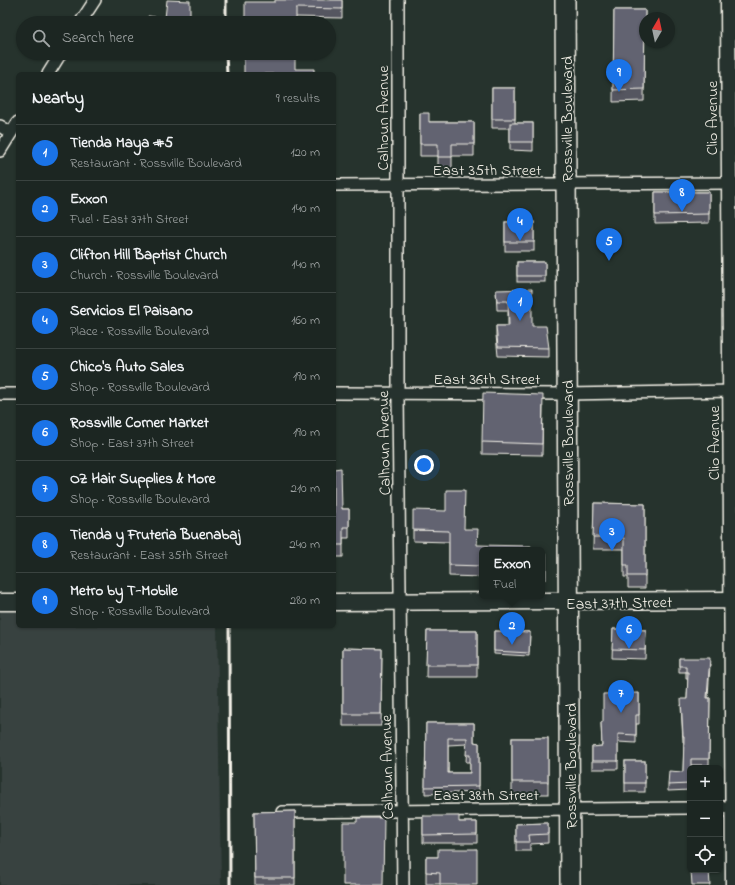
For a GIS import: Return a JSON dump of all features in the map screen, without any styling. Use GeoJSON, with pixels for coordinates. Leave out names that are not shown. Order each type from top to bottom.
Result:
{"type":"FeatureCollection","features":[{"type":"Feature","properties":{"kind":"highway","name":"Rossville Boulevard"},"geometry":{"type":"LineString","coordinates":[[565,0],[570,885]]}},
{"type":"Feature","properties":{"kind":"main road","name":"East 37th Street"},"geometry":{"type":"LineString","coordinates":[[336,602],[401,603],[734,600]]}},
{"type":"Feature","properties":{"kind":"main road"},"geometry":{"type":"LineString","coordinates":[[0,602],[16,602]]}},
{"type":"Feature","properties":{"kind":"street","name":"Calhoun Avenue"},"geometry":{"type":"LineString","coordinates":[[398,0],[398,394],[403,885]]}},
{"type":"Feature","properties":{"kind":"street","name":"Clio Avenue"},"geometry":{"type":"LineString","coordinates":[[728,0],[732,32],[732,391],[734,600],[729,807],[733,885]]}},
{"type":"Feature","properties":{"kind":"street"},"geometry":{"type":"LineString","coordinates":[[84,16],[91,1]]}},
{"type":"Feature","properties":{"kind":"street"},"geometry":{"type":"LineString","coordinates":[[49,72],[57,60]]}},
{"type":"Feature","properties":{"kind":"street"},"geometry":{"type":"LineString","coordinates":[[58,72],[60,60]]}},
{"type":"Feature","properties":{"kind":"street"},"geometry":{"type":"LineString","coordinates":[[0,151],[16,125]]}},
{"type":"Feature","properties":{"kind":"street"},"geometry":{"type":"LineString","coordinates":[[0,126],[11,133]]}},
{"type":"Feature","properties":{"kind":"street","name":"East 35th Street"},"geometry":{"type":"LineString","coordinates":[[336,185],[732,183]]}},
{"type":"Feature","properties":{"kind":"street","name":"East 36th Street"},"geometry":{"type":"LineString","coordinates":[[336,393],[567,394],[732,391]]}},
{"type":"Feature","properties":{"kind":"street"},"geometry":{"type":"LineString","coordinates":[[0,394],[16,394]]}},
{"type":"Feature","properties":{"kind":"street","name":"East 38th Street"},"geometry":{"type":"LineString","coordinates":[[282,812],[687,808]]}},
{"type":"Feature","properties":{"kind":"shaded area"},"geometry":{"type":"Polygon","coordinates":[[[0,611],[16,611],[16,628],[217,628],[221,885],[0,885],[0,611]]]}},
{"type":"Feature","properties":{"kind":"building"},"geometry":{"type":"Polygon","coordinates":[[[167,0],[190,1],[190,16],[165,16],[167,0]]]}},
{"type":"Feature","properties":{"kind":"building"},"geometry":{"type":"Polygon","coordinates":[[[275,0],[342,0],[342,9],[296,8],[296,16],[245,16],[245,2],[275,2],[275,0]]]}},
{"type":"Feature","properties":{"kind":"building"},"geometry":{"type":"Polygon","coordinates":[[[614,10],[645,10],[645,12],[639,12],[639,48],[645,48],[644,89],[613,90],[614,10]]]}},
{"type":"Feature","properties":{"kind":"building"},"geometry":{"type":"Polygon","coordinates":[[[244,60],[295,60],[295,69],[314,69],[314,72],[244,72],[244,60]]]}},
{"type":"Feature","properties":{"kind":"building"},"geometry":{"type":"Polygon","coordinates":[[[492,88],[515,88],[515,119],[492,119],[492,88]]]}},
{"type":"Feature","properties":{"kind":"building"},"geometry":{"type":"Polygon","coordinates":[[[420,113],[429,113],[429,122],[474,122],[474,144],[452,144],[452,157],[438,157],[438,144],[420,144],[420,113]]]}},
{"type":"Feature","properties":{"kind":"building"},"geometry":{"type":"Polygon","coordinates":[[[510,123],[533,123],[533,142],[510,142],[510,123]]]}},
{"type":"Feature","properties":{"kind":"building"},"geometry":{"type":"Polygon","coordinates":[[[655,192],[709,192],[709,214],[655,215],[655,192]]]}},
{"type":"Feature","properties":{"kind":"building"},"geometry":{"type":"Polygon","coordinates":[[[505,222],[534,222],[534,242],[505,242],[505,222]]]}},
{"type":"Feature","properties":{"kind":"building"},"geometry":{"type":"Polygon","coordinates":[[[517,262],[545,262],[545,276],[517,276],[517,262]]]}},
{"type":"Feature","properties":{"kind":"building"},"geometry":{"type":"Polygon","coordinates":[[[532,289],[532,326],[546,326],[549,348],[498,347],[496,326],[509,326],[508,301],[497,301],[496,290],[532,289]]]}},
{"type":"Feature","properties":{"kind":"building"},"geometry":{"type":"Polygon","coordinates":[[[483,393],[543,395],[542,444],[482,442],[483,393]]]}},
{"type":"Feature","properties":{"kind":"building"},"geometry":{"type":"Polygon","coordinates":[[[341,468],[342,509],[349,509],[349,527],[343,527],[343,545],[336,545],[336,469],[341,468]]]}},
{"type":"Feature","properties":{"kind":"building"},"geometry":{"type":"Polygon","coordinates":[[[446,490],[465,490],[464,529],[478,529],[477,545],[531,547],[479,547],[479,566],[449,565],[449,531],[413,530],[413,510],[446,511],[446,490]]]}},
{"type":"Feature","properties":{"kind":"building"},"geometry":{"type":"Polygon","coordinates":[[[594,503],[645,504],[645,576],[628,576],[628,565],[624,565],[624,538],[593,537],[594,503]]]}},
{"type":"Feature","properties":{"kind":"building"},"geometry":{"type":"Polygon","coordinates":[[[545,555],[546,555],[545,568],[545,555]]]}},
{"type":"Feature","properties":{"kind":"building"},"geometry":{"type":"Polygon","coordinates":[[[613,629],[646,630],[645,650],[612,649],[613,629]]]}},
{"type":"Feature","properties":{"kind":"building"},"geometry":{"type":"Polygon","coordinates":[[[427,631],[477,631],[477,665],[426,665],[427,631]]]}},
{"type":"Feature","properties":{"kind":"building"},"geometry":{"type":"Polygon","coordinates":[[[494,631],[530,632],[529,653],[494,651],[494,631]]]}},
{"type":"Feature","properties":{"kind":"building"},"geometry":{"type":"Polygon","coordinates":[[[343,648],[382,649],[381,714],[343,714],[343,648]]]}},
{"type":"Feature","properties":{"kind":"building"},"geometry":{"type":"Polygon","coordinates":[[[679,658],[710,658],[707,698],[710,698],[709,759],[691,759],[691,765],[687,765],[687,784],[668,785],[669,771],[683,772],[684,736],[681,699],[687,699],[688,672],[686,672],[686,666],[679,666],[679,658]]]}},
{"type":"Feature","properties":{"kind":"building"},"geometry":{"type":"Polygon","coordinates":[[[639,693],[639,715],[636,715],[636,735],[618,734],[618,761],[592,761],[592,747],[602,746],[601,722],[603,722],[603,694],[639,693]]]}},
{"type":"Feature","properties":{"kind":"building"},"geometry":{"type":"Polygon","coordinates":[[[426,723],[474,723],[474,742],[479,743],[479,786],[425,787],[426,723]],[[448,738],[448,773],[470,773],[470,755],[466,755],[467,738],[448,738]]]}},
{"type":"Feature","properties":{"kind":"building"},"geometry":{"type":"Polygon","coordinates":[[[512,738],[548,738],[548,782],[512,782],[512,738]]]}},
{"type":"Feature","properties":{"kind":"building"},"geometry":{"type":"Polygon","coordinates":[[[625,761],[645,761],[645,783],[625,783],[625,761]]]}},
{"type":"Feature","properties":{"kind":"building"},"geometry":{"type":"Polygon","coordinates":[[[295,811],[295,878],[255,878],[254,812],[295,811]]]}},
{"type":"Feature","properties":{"kind":"building"},"geometry":{"type":"Polygon","coordinates":[[[423,816],[459,816],[459,822],[477,822],[477,834],[423,835],[423,816]]]}},
{"type":"Feature","properties":{"kind":"building"},"geometry":{"type":"Polygon","coordinates":[[[357,818],[384,818],[383,885],[343,885],[343,822],[357,822],[357,818]]]}},
{"type":"Feature","properties":{"kind":"building"},"geometry":{"type":"Polygon","coordinates":[[[548,823],[548,834],[529,835],[530,842],[516,842],[516,824],[548,823]]]}},
{"type":"Feature","properties":{"kind":"building"},"geometry":{"type":"Polygon","coordinates":[[[438,849],[477,849],[477,885],[440,885],[440,873],[426,872],[426,857],[438,857],[438,849]]]}},
{"type":"Feature","properties":{"kind":"building"},"geometry":{"type":"Polygon","coordinates":[[[691,873],[709,873],[710,885],[692,885],[691,873]]]}},
{"type":"Feature","properties":{"kind":"railway"},"geometry":{"type":"LineString","coordinates":[[226,0],[226,16]]}},
{"type":"Feature","properties":{"kind":"railway"},"geometry":{"type":"LineString","coordinates":[[226,60],[227,72]]}},
{"type":"Feature","properties":{"kind":"railway"},"geometry":{"type":"LineString","coordinates":[[229,628],[230,885]]}},
{"type":"Feature","properties":{"kind":"place","name":"Metro by T-Mobile"},"geometry":{"type":"Point","coordinates":[619,92]}},
{"type":"Feature","properties":{"kind":"place","name":"Tienda y Fruteria Buenabaj"},"geometry":{"type":"Point","coordinates":[682,212]}},
{"type":"Feature","properties":{"kind":"place","name":"Servicios El Paisano"},"geometry":{"type":"Point","coordinates":[520,241]}},
{"type":"Feature","properties":{"kind":"place","name":"Chico's Auto Sales"},"geometry":{"type":"Point","coordinates":[609,261]}},
{"type":"Feature","properties":{"kind":"place","name":"Tienda Maya #5"},"geometry":{"type":"Point","coordinates":[520,321]}},
{"type":"Feature","properties":{"kind":"place","name":"Clifton Hill Baptist Church"},"geometry":{"type":"Point","coordinates":[612,551]}},
{"type":"Feature","properties":{"kind":"place","name":"Exxon"},"geometry":{"type":"Point","coordinates":[512,645]}},
{"type":"Feature","properties":{"kind":"place","name":"Rossville Corner Market"},"geometry":{"type":"Point","coordinates":[629,649]}},
{"type":"Feature","properties":{"kind":"place","name":"OZ Hair Supplies & More"},"geometry":{"type":"Point","coordinates":[621,713]}}]}
